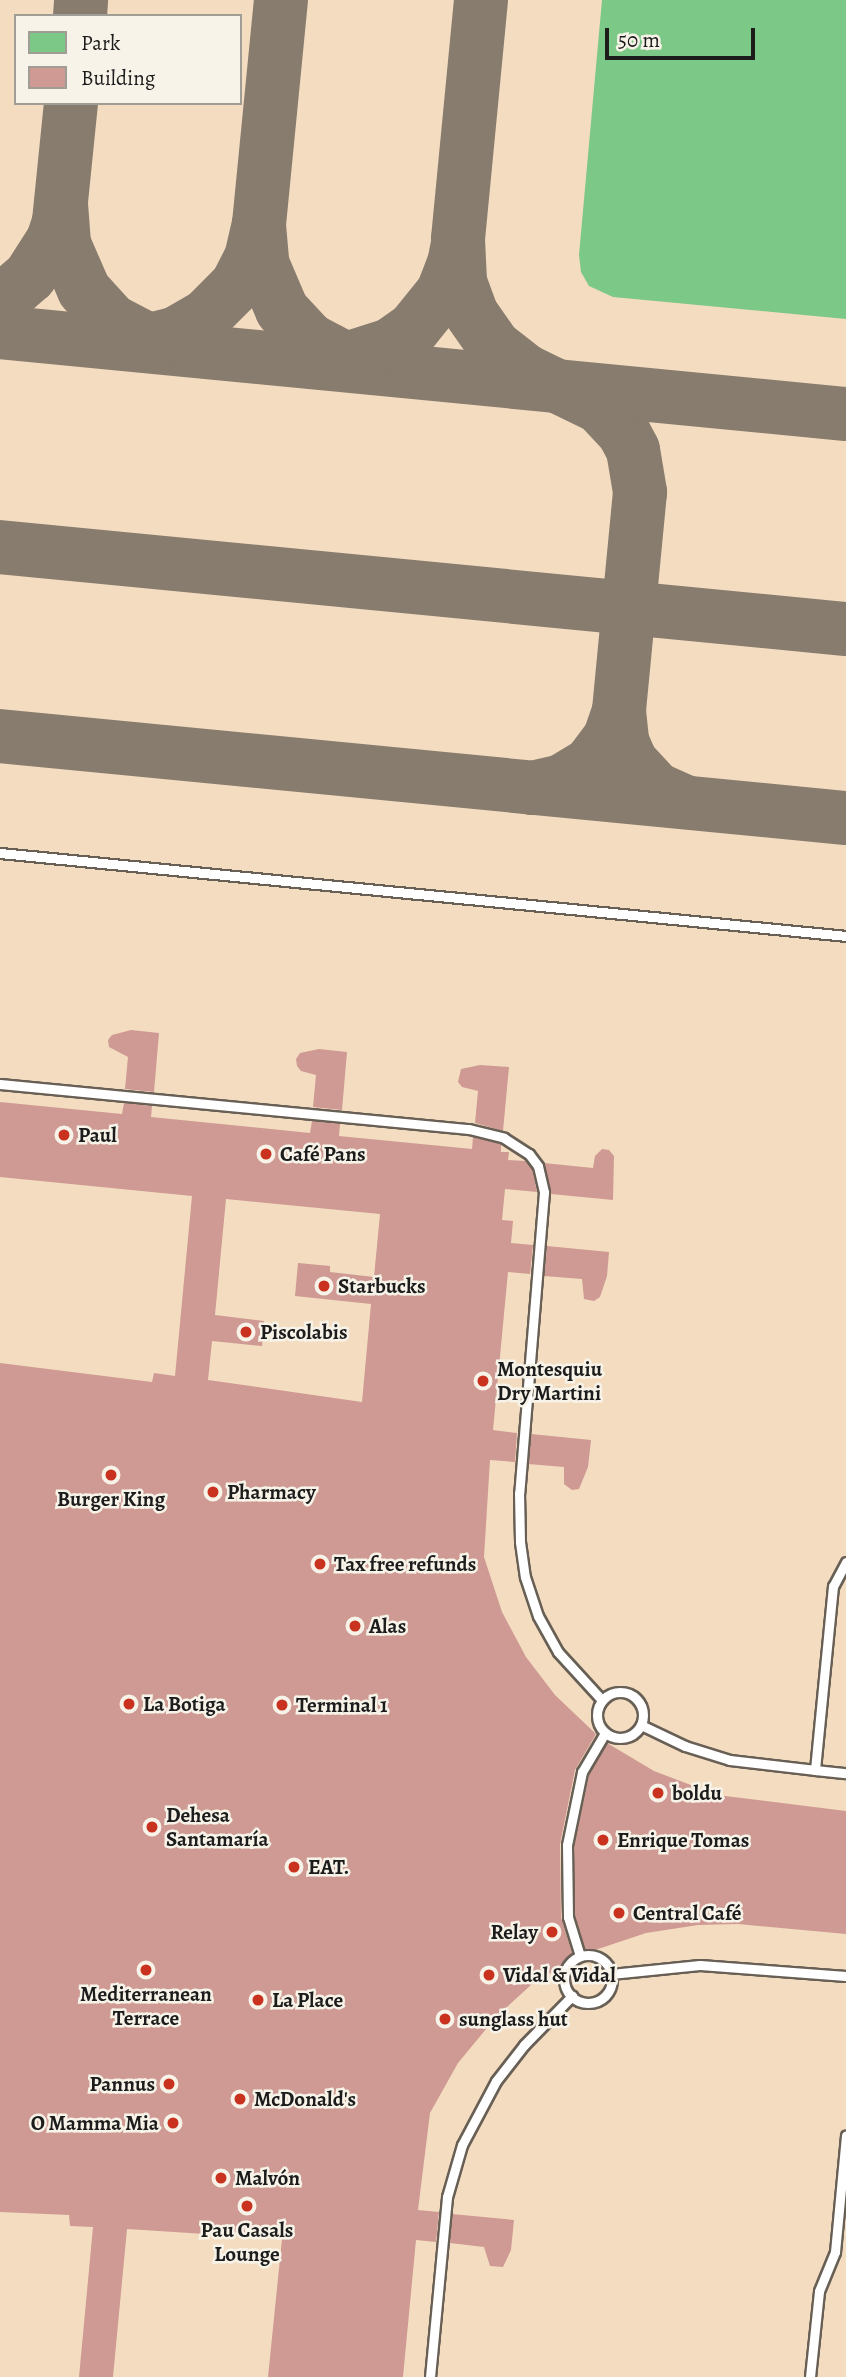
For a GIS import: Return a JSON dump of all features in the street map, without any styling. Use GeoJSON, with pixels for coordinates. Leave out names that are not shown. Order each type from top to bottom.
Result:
{"type":"FeatureCollection","features":[{"type":"Feature","properties":{"kind":"lane"},"geometry":{"type":"LineString","coordinates":[[0,852],[846,936]]}},
{"type":"Feature","properties":{"kind":"lane"},"geometry":{"type":"LineString","coordinates":[[0,1084],[469,1129],[505,1138],[529,1154],[538,1166],[544,1192],[519,1493],[520,1542],[525,1577],[538,1616],[558,1652],[602,1700]]}},
{"type":"Feature","properties":{"kind":"lane"},"geometry":{"type":"LineString","coordinates":[[815,1770],[833,1586],[846,1562]]}},
{"type":"Feature","properties":{"kind":"lane"},"geometry":{"type":"LineString","coordinates":[[614,1692],[630,1694],[642,1709],[641,1725],[629,1736],[618,1738],[605,1733],[597,1722],[597,1711],[602,1700],[614,1692]]}},
{"type":"Feature","properties":{"kind":"lane"},"geometry":{"type":"LineString","coordinates":[[641,1725],[685,1746],[730,1760],[846,1773]]}},
{"type":"Feature","properties":{"kind":"lane"},"geometry":{"type":"LineString","coordinates":[[580,1956],[568,1917],[567,1844],[582,1772],[605,1733]]}},
{"type":"Feature","properties":{"kind":"lane"},"geometry":{"type":"LineString","coordinates":[[580,1956],[594,1956],[604,1962],[611,1974],[610,1987],[600,1999],[587,2003],[572,1997],[564,1981],[566,1970],[580,1956]]}},
{"type":"Feature","properties":{"kind":"lane"},"geometry":{"type":"LineString","coordinates":[[611,1974],[700,1965],[846,1976]]}},
{"type":"Feature","properties":{"kind":"lane"},"geometry":{"type":"LineString","coordinates":[[430,2377],[447,2197],[462,2145],[496,2081],[524,2045],[572,1997]]}},
{"type":"Feature","properties":{"kind":"lane"},"geometry":{"type":"LineString","coordinates":[[810,2377],[819,2291],[841,2238],[846,2136]]}},
{"type":"Feature","properties":{"kind":"green space"},"geometry":{"type":"Polygon","coordinates":[[[602,0],[846,0],[846,319],[613,297],[589,286],[581,272],[579,255],[602,0]]]}},
{"type":"Feature","properties":{"kind":"building"},"geometry":{"type":"Polygon","coordinates":[[[131,1030],[159,1033],[154,1092],[125,1089],[128,1057],[109,1047],[108,1040],[112,1035],[131,1030]]]}},
{"type":"Feature","properties":{"kind":"building"},"geometry":{"type":"Polygon","coordinates":[[[319,1049],[347,1052],[342,1110],[313,1107],[316,1075],[301,1071],[297,1066],[296,1059],[300,1053],[319,1049]]]}},
{"type":"Feature","properties":{"kind":"building"},"geometry":{"type":"Polygon","coordinates":[[[480,1065],[509,1067],[503,1131],[475,1123],[478,1091],[462,1087],[458,1082],[461,1069],[480,1065]]]}},
{"type":"Feature","properties":{"kind":"building","name":"Terminal 1"},"geometry":{"type":"Polygon","coordinates":[[[0,1102],[122,1114],[124,1103],[152,1106],[151,1117],[310,1133],[312,1121],[340,1124],[339,1136],[472,1149],[473,1137],[501,1144],[501,1152],[509,1152],[508,1160],[526,1161],[532,1169],[537,1192],[505,1189],[502,1220],[513,1221],[511,1243],[533,1245],[530,1274],[508,1272],[493,1430],[517,1433],[515,1462],[490,1460],[484,1557],[502,1612],[526,1657],[555,1695],[596,1734],[575,1770],[560,1844],[561,1917],[574,1959],[532,1984],[496,2017],[458,2063],[430,2113],[418,2210],[439,2212],[436,2242],[416,2240],[403,2377],[268,2377],[282,2239],[127,2229],[113,2377],[79,2377],[93,2227],[70,2226],[69,2215],[0,2212],[0,1363],[152,1382],[154,1373],[175,1376],[192,1196],[0,1177],[0,1102]],[[226,1199],[215,1315],[264,1321],[262,1346],[212,1341],[208,1380],[362,1402],[371,1304],[295,1296],[298,1263],[330,1266],[330,1272],[374,1277],[380,1214],[226,1199]]]}},
{"type":"Feature","properties":{"kind":"building"},"geometry":{"type":"Polygon","coordinates":[[[602,1149],[609,1150],[614,1156],[613,1200],[551,1194],[544,1163],[593,1168],[595,1156],[602,1149]]]}},
{"type":"Feature","properties":{"kind":"building"},"geometry":{"type":"Polygon","coordinates":[[[547,1246],[609,1252],[607,1276],[600,1297],[594,1301],[584,1299],[582,1279],[544,1276],[547,1246]]]}},
{"type":"Feature","properties":{"kind":"building"},"geometry":{"type":"Polygon","coordinates":[[[531,1434],[591,1440],[588,1467],[579,1489],[572,1490],[564,1484],[564,1467],[528,1464],[531,1434]]]}},
{"type":"Feature","properties":{"kind":"building"},"geometry":{"type":"Polygon","coordinates":[[[607,1743],[654,1771],[717,1795],[846,1811],[846,1934],[738,1924],[698,1925],[646,1933],[586,1953],[575,1916],[574,1846],[589,1775],[607,1743]]]}},
{"type":"Feature","properties":{"kind":"building"},"geometry":{"type":"Polygon","coordinates":[[[452,2214],[514,2220],[511,2250],[503,2267],[490,2266],[484,2247],[450,2243],[452,2214]]]}},
{"type":"Feature","properties":{"kind":"taxiway"},"geometry":{"type":"LineString","coordinates":[[80,14],[81,0]]}},
{"type":"Feature","properties":{"kind":"taxiway"},"geometry":{"type":"LineString","coordinates":[[142,342],[175,334],[205,317],[237,285],[251,258],[259,224],[281,0]]}},
{"type":"Feature","properties":{"kind":"taxiway"},"geometry":{"type":"LineString","coordinates":[[481,0],[458,239],[460,282],[471,313],[494,346],[526,371],[600,407],[624,433],[633,450],[640,492],[619,711]]}},
{"type":"Feature","properties":{"kind":"taxiway"},"geometry":{"type":"LineString","coordinates":[[0,302],[30,276],[53,240],[59,221],[71,105]]}},
{"type":"Feature","properties":{"kind":"taxiway"},"geometry":{"type":"LineString","coordinates":[[61,204],[64,244],[84,290],[112,321],[154,343]]}},
{"type":"Feature","properties":{"kind":"taxiway"},"geometry":{"type":"LineString","coordinates":[[259,225],[262,263],[282,310],[310,340],[354,363]]}},
{"type":"Feature","properties":{"kind":"taxiway"},"geometry":{"type":"LineString","coordinates":[[340,361],[390,345],[414,328],[443,292],[454,264],[458,243]]}},
{"type":"Feature","properties":{"kind":"taxiway"},"geometry":{"type":"LineString","coordinates":[[0,332],[846,414]]}},
{"type":"Feature","properties":{"kind":"taxiway"},"geometry":{"type":"LineString","coordinates":[[0,547],[846,629]]}},
{"type":"Feature","properties":{"kind":"taxiway"},"geometry":{"type":"LineString","coordinates":[[532,788],[562,781],[590,764],[610,737],[619,711],[622,741],[631,762],[656,789],[685,802]]}},
{"type":"Feature","properties":{"kind":"taxiway"},"geometry":{"type":"LineString","coordinates":[[0,736],[846,818]]}},
{"type":"Feature","properties":{"kind":"place","name":"Paul"},"geometry":{"type":"Point","coordinates":[64,1135]}},
{"type":"Feature","properties":{"kind":"place","name":"Café Pans"},"geometry":{"type":"Point","coordinates":[266,1154]}},
{"type":"Feature","properties":{"kind":"place","name":"Starbucks"},"geometry":{"type":"Point","coordinates":[324,1286]}},
{"type":"Feature","properties":{"kind":"place","name":"Piscolabis"},"geometry":{"type":"Point","coordinates":[246,1332]}},
{"type":"Feature","properties":{"kind":"place","name":"Montesquiu Dry Martini"},"geometry":{"type":"Point","coordinates":[483,1381]}},
{"type":"Feature","properties":{"kind":"place","name":"Burger King"},"geometry":{"type":"Point","coordinates":[111,1475]}},
{"type":"Feature","properties":{"kind":"place","name":"Pharmacy"},"geometry":{"type":"Point","coordinates":[213,1492]}},
{"type":"Feature","properties":{"kind":"place","name":"Tax free refunds"},"geometry":{"type":"Point","coordinates":[320,1564]}},
{"type":"Feature","properties":{"kind":"place","name":"Alas"},"geometry":{"type":"Point","coordinates":[355,1626]}},
{"type":"Feature","properties":{"kind":"place","name":"La Botiga"},"geometry":{"type":"Point","coordinates":[129,1704]}},
{"type":"Feature","properties":{"kind":"place","name":"Terminal 1"},"geometry":{"type":"Point","coordinates":[282,1705]}},
{"type":"Feature","properties":{"kind":"place","name":"boldu"},"geometry":{"type":"Point","coordinates":[658,1793]}},
{"type":"Feature","properties":{"kind":"place","name":"Dehesa Santamaría"},"geometry":{"type":"Point","coordinates":[152,1827]}},
{"type":"Feature","properties":{"kind":"place","name":"Enrique Tomas"},"geometry":{"type":"Point","coordinates":[603,1840]}},
{"type":"Feature","properties":{"kind":"place","name":"EAT."},"geometry":{"type":"Point","coordinates":[294,1867]}},
{"type":"Feature","properties":{"kind":"place","name":"Central Café"},"geometry":{"type":"Point","coordinates":[619,1913]}},
{"type":"Feature","properties":{"kind":"place","name":"Relay"},"geometry":{"type":"Point","coordinates":[552,1932]}},
{"type":"Feature","properties":{"kind":"place","name":"Mediterranean Terrace"},"geometry":{"type":"Point","coordinates":[146,1970]}},
{"type":"Feature","properties":{"kind":"place","name":"Vidal & Vidal"},"geometry":{"type":"Point","coordinates":[489,1975]}},
{"type":"Feature","properties":{"kind":"place","name":"La Place"},"geometry":{"type":"Point","coordinates":[258,2000]}},
{"type":"Feature","properties":{"kind":"place","name":"sunglass hut"},"geometry":{"type":"Point","coordinates":[445,2019]}},
{"type":"Feature","properties":{"kind":"place","name":"Pannus"},"geometry":{"type":"Point","coordinates":[169,2084]}},
{"type":"Feature","properties":{"kind":"place","name":"McDonald's"},"geometry":{"type":"Point","coordinates":[240,2099]}},
{"type":"Feature","properties":{"kind":"place","name":"O Mamma Mia"},"geometry":{"type":"Point","coordinates":[173,2123]}},
{"type":"Feature","properties":{"kind":"place","name":"Malvón"},"geometry":{"type":"Point","coordinates":[221,2178]}},
{"type":"Feature","properties":{"kind":"place","name":"Pau Casals Lounge"},"geometry":{"type":"Point","coordinates":[247,2206]}}]}
